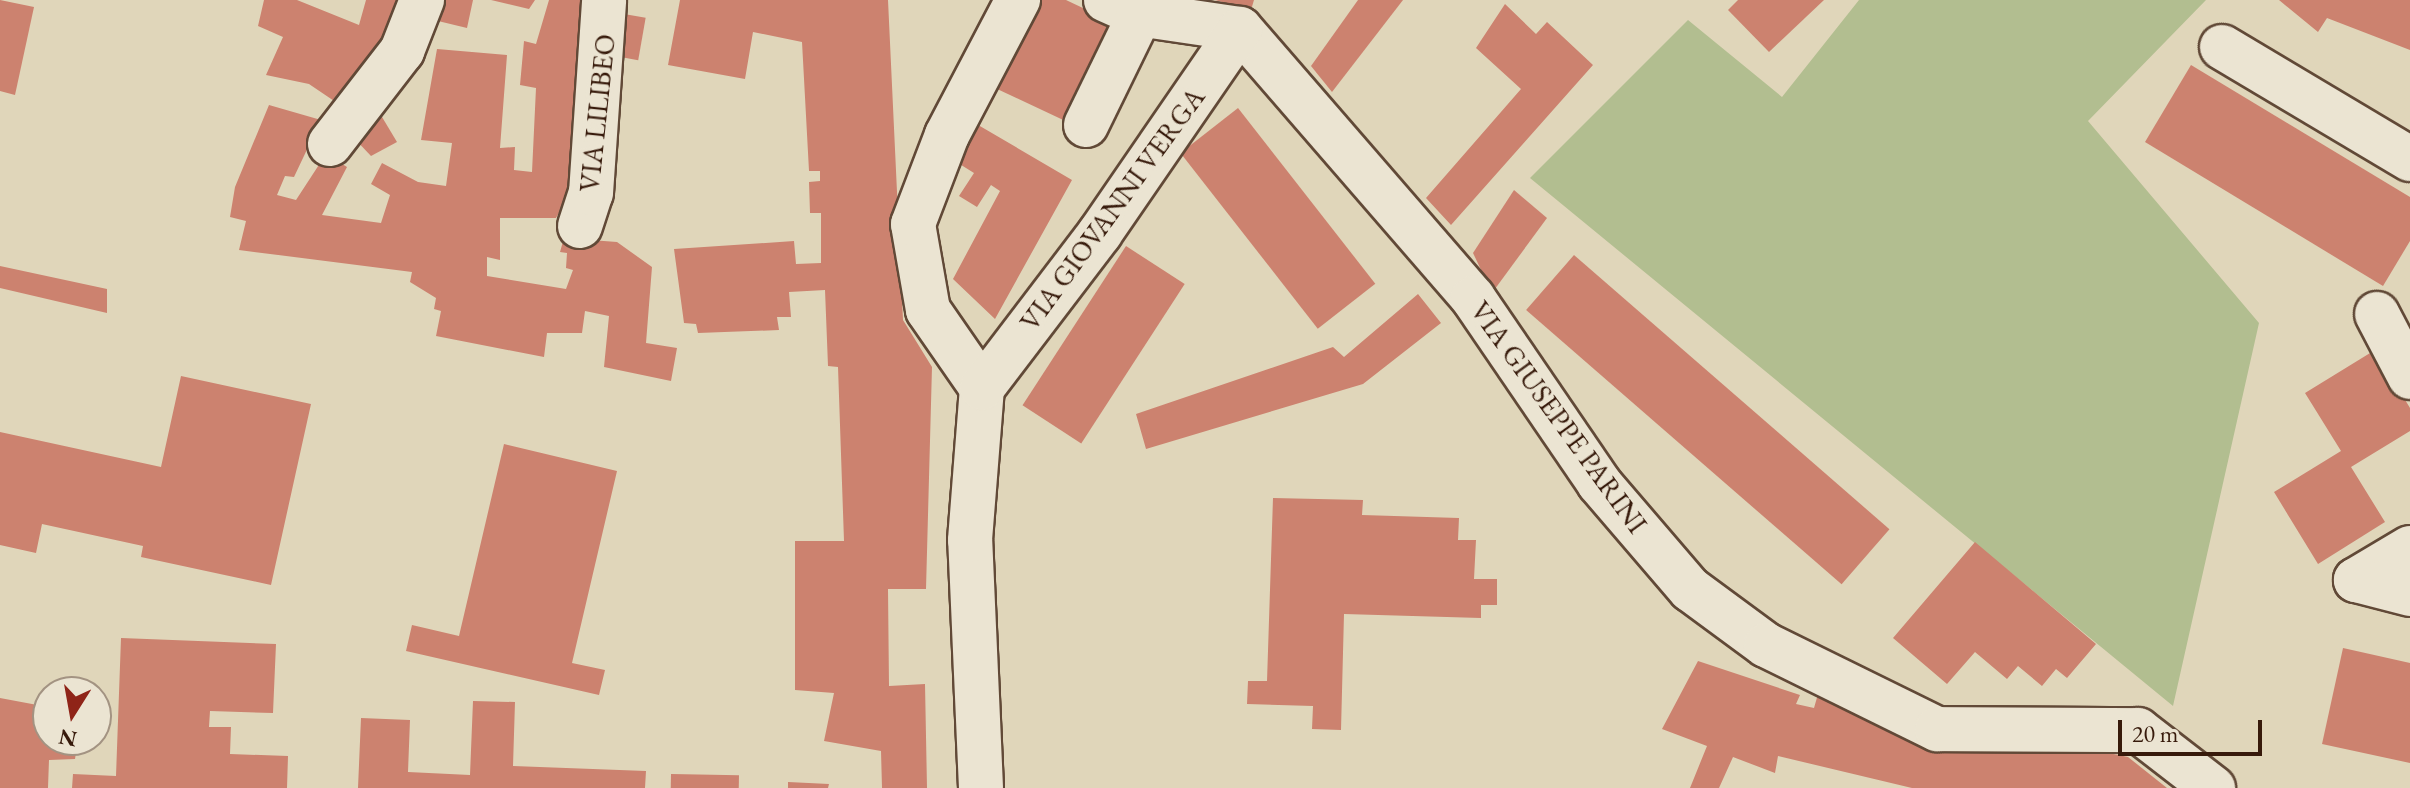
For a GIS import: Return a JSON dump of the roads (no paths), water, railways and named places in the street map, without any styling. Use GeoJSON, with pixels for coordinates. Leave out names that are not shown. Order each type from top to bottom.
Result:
{"type":"FeatureCollection","features":[{"type":"Feature","properties":{"kind":"street"},"geometry":{"type":"LineString","coordinates":[[330,144],[402,51],[422,0]]}},
{"type":"Feature","properties":{"kind":"street","name":"VIA LILIBEO"},"geometry":{"type":"LineString","coordinates":[[580,226],[591,193],[604,0]]}},
{"type":"Feature","properties":{"kind":"street"},"geometry":{"type":"LineString","coordinates":[[981,788],[970,540],[982,388],[928,310],[913,224],[947,135],[1018,0]]}},
{"type":"Feature","properties":{"kind":"street"},"geometry":{"type":"LineString","coordinates":[[1086,125],[1130,5],[1240,29]]}},
{"type":"Feature","properties":{"kind":"street","name":"VIA GIOVANNI VERGA"},"geometry":{"type":"LineString","coordinates":[[982,388],[1030,326],[1240,29]]}},
{"type":"Feature","properties":{"kind":"street","name":"VIA GIUSEPPE PARINI"},"geometry":{"type":"LineString","coordinates":[[1240,29],[1473,298],[1599,483],[1690,589],[1766,645],[1937,729],[2138,730],[2213,788]]}},
{"type":"Feature","properties":{"kind":"street"},"geometry":{"type":"LineString","coordinates":[[2222,47],[2410,159]]}},
{"type":"Feature","properties":{"kind":"street"},"geometry":{"type":"LineString","coordinates":[[2377,314],[2410,377]]}},
{"type":"Feature","properties":{"kind":"street"},"geometry":{"type":"LineString","coordinates":[[2410,548],[2356,580],[2410,594]]}}]}
